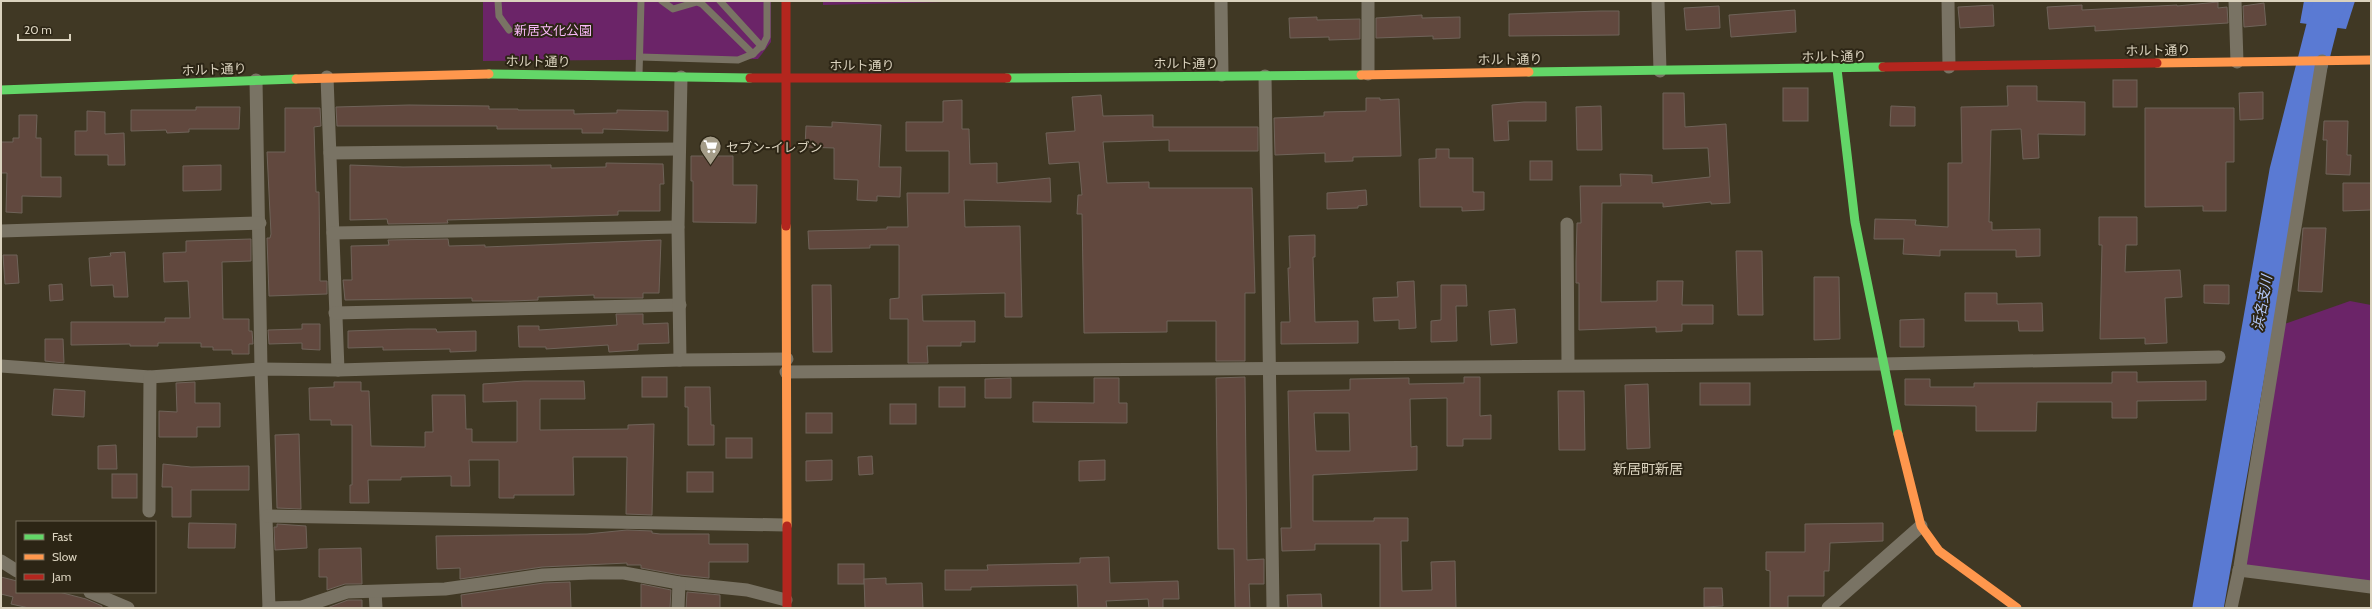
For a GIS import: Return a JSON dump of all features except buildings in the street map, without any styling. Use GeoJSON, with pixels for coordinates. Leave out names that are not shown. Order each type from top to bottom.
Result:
{"type":"FeatureCollection","features":[{"type":"Feature","properties":{"kind":"street"},"geometry":{"type":"LineString","coordinates":[[256,80],[260,223],[261,369],[269,608],[302,607],[347,592],[445,589],[543,575],[590,573],[624,573],[679,583],[747,590],[786,604],[786,1]]}},
{"type":"Feature","properties":{"kind":"street"},"geometry":{"type":"LineString","coordinates":[[1221,1],[1222,75]]}},
{"type":"Feature","properties":{"kind":"street"},"geometry":{"type":"LineString","coordinates":[[1368,1],[1368,74]]}},
{"type":"Feature","properties":{"kind":"street"},"geometry":{"type":"LineString","coordinates":[[1658,1],[1660,71]]}},
{"type":"Feature","properties":{"kind":"street"},"geometry":{"type":"LineString","coordinates":[[1948,1],[1949,67]]}},
{"type":"Feature","properties":{"kind":"street"},"geometry":{"type":"LineString","coordinates":[[2236,1],[2237,62]]}},
{"type":"Feature","properties":{"kind":"street","name":"ホルト通り"},"geometry":{"type":"LineString","coordinates":[[1,90],[456,73],[786,79],[1222,75],[1265,76],[1837,69],[2371,60]]}},
{"type":"Feature","properties":{"kind":"street"},"geometry":{"type":"LineString","coordinates":[[2231,608],[2239,570],[2322,61]]}},
{"type":"Feature","properties":{"kind":"street"},"geometry":{"type":"LineString","coordinates":[[1837,69],[1855,222],[1882,364],[1908,481],[1921,526],[1939,551],[2017,608]]}},
{"type":"Feature","properties":{"kind":"street"},"geometry":{"type":"LineString","coordinates":[[1265,76],[1271,366],[1273,608]]}},
{"type":"Feature","properties":{"kind":"street"},"geometry":{"type":"LineString","coordinates":[[327,77],[338,370]]}},
{"type":"Feature","properties":{"kind":"street"},"geometry":{"type":"LineString","coordinates":[[680,360],[678,227],[681,77]]}},
{"type":"Feature","properties":{"kind":"street"},"geometry":{"type":"LineString","coordinates":[[330,153],[679,149]]}},
{"type":"Feature","properties":{"kind":"street"},"geometry":{"type":"LineString","coordinates":[[1,231],[260,223]]}},
{"type":"Feature","properties":{"kind":"street"},"geometry":{"type":"LineString","coordinates":[[1567,224],[1568,364]]}},
{"type":"Feature","properties":{"kind":"street"},"geometry":{"type":"LineString","coordinates":[[333,232],[678,227]]}},
{"type":"Feature","properties":{"kind":"street"},"geometry":{"type":"LineString","coordinates":[[336,312],[680,305]]}},
{"type":"Feature","properties":{"kind":"street"},"geometry":{"type":"LineString","coordinates":[[1,366],[150,377],[261,369],[338,370],[680,360],[786,365],[1271,366],[1882,364],[2219,357]]}},
{"type":"Feature","properties":{"kind":"street"},"geometry":{"type":"LineString","coordinates":[[149,511],[150,377]]}},
{"type":"Feature","properties":{"kind":"street"},"geometry":{"type":"LineString","coordinates":[[267,516],[785,525]]}},
{"type":"Feature","properties":{"kind":"street"},"geometry":{"type":"LineString","coordinates":[[1828,608],[1921,526]]}},
{"type":"Feature","properties":{"kind":"street"},"geometry":{"type":"LineString","coordinates":[[1,561],[16,570]]}},
{"type":"Feature","properties":{"kind":"street"},"geometry":{"type":"LineString","coordinates":[[2239,570],[2371,587]]}},
{"type":"Feature","properties":{"kind":"street"},"geometry":{"type":"LineString","coordinates":[[678,608],[679,583]]}},
{"type":"Feature","properties":{"kind":"street"},"geometry":{"type":"LineString","coordinates":[[375,592],[376,608]]}},
{"type":"Feature","properties":{"kind":"street"},"geometry":{"type":"LineString","coordinates":[[92,593],[128,608]]}},
{"type":"Feature","properties":{"kind":"lane"},"geometry":{"type":"LineString","coordinates":[[498,1],[499,16],[509,30]]}},
{"type":"Feature","properties":{"kind":"lane"},"geometry":{"type":"LineString","coordinates":[[639,77],[641,1]]}},
{"type":"Feature","properties":{"kind":"lane"},"geometry":{"type":"LineString","coordinates":[[662,1],[673,9],[696,2],[702,4],[753,54]]}},
{"type":"Feature","properties":{"kind":"lane"},"geometry":{"type":"LineString","coordinates":[[720,1],[761,46]]}},
{"type":"Feature","properties":{"kind":"lane"},"geometry":{"type":"LineString","coordinates":[[640,57],[738,60],[753,54],[767,37],[767,1]]}},
{"type":"Feature","properties":{"kind":"green space","name":"新居文化公園"},"geometry":{"type":"Polygon","coordinates":[[[483,1],[771,1],[771,42],[758,59],[483,61],[483,1]]]}},
{"type":"Feature","properties":{"kind":"green space"},"geometry":{"type":"Polygon","coordinates":[[[823,1],[984,1],[823,5],[823,1]]]}},
{"type":"Feature","properties":{"kind":"green space"},"geometry":{"type":"Polygon","coordinates":[[[2350,301],[2371,305],[2371,583],[2240,566],[2279,326],[2350,301]]]}},
{"type":"Feature","properties":{"kind":"water"},"geometry":{"type":"Polygon","coordinates":[[[2304,1],[2355,1],[2346,29],[2300,23],[2304,1]]]}},
{"type":"Feature","properties":{"kind":"waterway","name":"浜名支川"},"geometry":{"type":"LineString","coordinates":[[2208,608],[2285,171],[2325,14],[2331,1]]}},
{"type":"Feature","properties":{"kind":"traffic: fast"},"geometry":{"type":"LineString","coordinates":[[1529,72],[1883,67]]}},
{"type":"Feature","properties":{"kind":"traffic: fast"},"geometry":{"type":"LineString","coordinates":[[1837,69],[1855,222],[1898,434]]}},
{"type":"Feature","properties":{"kind":"traffic: fast"},"geometry":{"type":"LineString","coordinates":[[489,74],[750,78]]}},
{"type":"Feature","properties":{"kind":"traffic: fast"},"geometry":{"type":"LineString","coordinates":[[1007,78],[1361,75]]}},
{"type":"Feature","properties":{"kind":"traffic: fast"},"geometry":{"type":"LineString","coordinates":[[1,90],[296,79]]}},
{"type":"Feature","properties":{"kind":"traffic: slow"},"geometry":{"type":"LineString","coordinates":[[2157,63],[2371,60]]}},
{"type":"Feature","properties":{"kind":"traffic: slow"},"geometry":{"type":"LineString","coordinates":[[1361,75],[1529,72]]}},
{"type":"Feature","properties":{"kind":"traffic: slow"},"geometry":{"type":"LineString","coordinates":[[296,79],[489,74]]}},
{"type":"Feature","properties":{"kind":"traffic: slow"},"geometry":{"type":"LineString","coordinates":[[786,226],[787,526]]}},
{"type":"Feature","properties":{"kind":"traffic: slow"},"geometry":{"type":"LineString","coordinates":[[1898,434],[1921,526],[1939,551],[2017,608]]}},
{"type":"Feature","properties":{"kind":"traffic: jam"},"geometry":{"type":"LineString","coordinates":[[786,1],[786,226]]}},
{"type":"Feature","properties":{"kind":"traffic: jam"},"geometry":{"type":"LineString","coordinates":[[1883,67],[2157,63]]}},
{"type":"Feature","properties":{"kind":"traffic: jam"},"geometry":{"type":"LineString","coordinates":[[750,78],[1007,78]]}},
{"type":"Feature","properties":{"kind":"traffic: jam"},"geometry":{"type":"LineString","coordinates":[[787,526],[787,608]]}},
{"type":"Feature","properties":{"kind":"place","name":"セブン-イレブン"},"geometry":{"type":"Point","coordinates":[711,166]}},
{"type":"Feature","properties":{"kind":"district","name":"新居町新居"},"geometry":{"type":"Point","coordinates":[1648,469]}}]}
